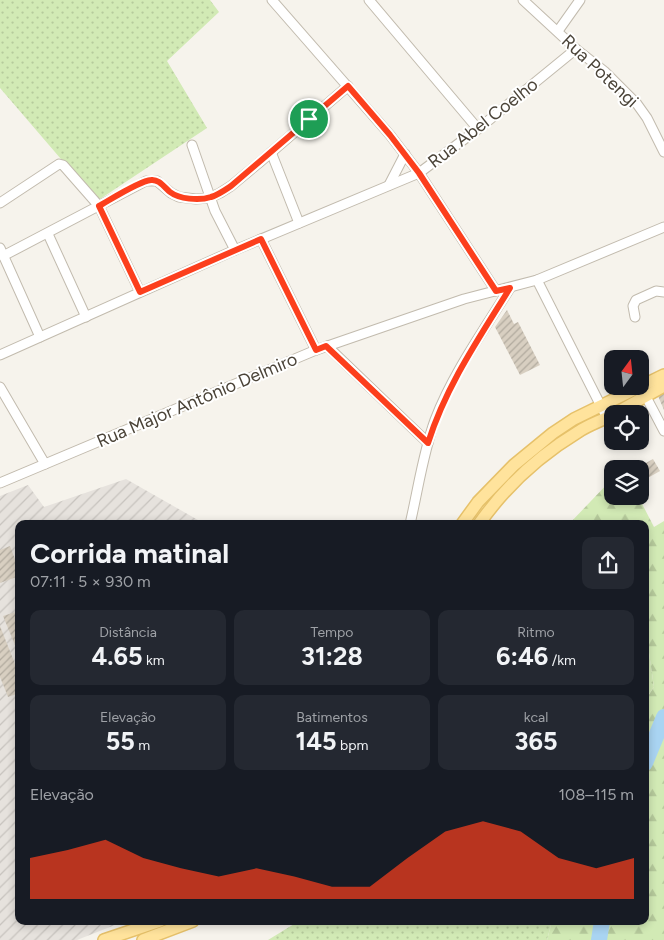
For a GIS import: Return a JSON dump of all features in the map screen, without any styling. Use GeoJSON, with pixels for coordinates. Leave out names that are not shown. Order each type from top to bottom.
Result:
{"type":"FeatureCollection","features":[{"type":"Feature","properties":{"kind":"main road"},"geometry":{"type":"LineString","coordinates":[[649,388],[664,374]]}},
{"type":"Feature","properties":{"kind":"main road"},"geometry":{"type":"LineString","coordinates":[[649,390],[664,386]]}},
{"type":"Feature","properties":{"kind":"main road"},"geometry":{"type":"LineString","coordinates":[[465,520],[499,479],[527,453],[574,419],[601,406],[635,395]]}},
{"type":"Feature","properties":{"kind":"main road"},"geometry":{"type":"LineString","coordinates":[[625,405],[640,395]]}},
{"type":"Feature","properties":{"kind":"main road"},"geometry":{"type":"LineString","coordinates":[[482,520],[509,489],[552,448],[580,430],[604,418]]}},
{"type":"Feature","properties":{"kind":"main road"},"geometry":{"type":"LineString","coordinates":[[104,940],[148,925]]}},
{"type":"Feature","properties":{"kind":"main road"},"geometry":{"type":"LineString","coordinates":[[142,940],[182,925]]}},
{"type":"Feature","properties":{"kind":"street"},"geometry":{"type":"LineString","coordinates":[[272,0],[405,154],[496,291]]}},
{"type":"Feature","properties":{"kind":"street"},"geometry":{"type":"LineString","coordinates":[[369,0],[478,129]]}},
{"type":"Feature","properties":{"kind":"street","name":"Rua Potengi"},"geometry":{"type":"LineString","coordinates":[[523,0],[576,50],[604,71],[637,104],[647,118],[664,152]]}},
{"type":"Feature","properties":{"kind":"street"},"geometry":{"type":"LineString","coordinates":[[558,31],[580,0]]}},
{"type":"Feature","properties":{"kind":"street","name":"Rua Abel Coelho"},"geometry":{"type":"LineString","coordinates":[[0,355],[261,239],[419,173],[478,129],[576,50]]}},
{"type":"Feature","properties":{"kind":"street"},"geometry":{"type":"LineString","coordinates":[[40,338],[2,252],[48,234],[143,182],[152,180],[160,182],[171,193],[179,196],[196,199],[209,198],[231,186],[348,86]]}},
{"type":"Feature","properties":{"kind":"street"},"geometry":{"type":"LineString","coordinates":[[192,145],[209,198],[226,234],[236,250]]}},
{"type":"Feature","properties":{"kind":"street"},"geometry":{"type":"LineString","coordinates":[[271,152],[299,223]]}},
{"type":"Feature","properties":{"kind":"street"},"geometry":{"type":"LineString","coordinates":[[389,185],[405,154]]}},
{"type":"Feature","properties":{"kind":"street"},"geometry":{"type":"LineString","coordinates":[[0,203],[60,164],[99,206],[140,292]]}},
{"type":"Feature","properties":{"kind":"street","name":"Rua Major Antônio Delmiro"},"geometry":{"type":"LineString","coordinates":[[0,482],[326,346],[464,299],[537,280],[664,227]]}},
{"type":"Feature","properties":{"kind":"street"},"geometry":{"type":"LineString","coordinates":[[48,234],[86,317]]}},
{"type":"Feature","properties":{"kind":"street"},"geometry":{"type":"LineString","coordinates":[[261,239],[316,350]]}},
{"type":"Feature","properties":{"kind":"street"},"geometry":{"type":"LineString","coordinates":[[537,280],[604,409]]}},
{"type":"Feature","properties":{"kind":"street"},"geometry":{"type":"LineString","coordinates":[[411,520],[428,443],[435,421],[451,385],[510,288]]}},
{"type":"Feature","properties":{"kind":"street"},"geometry":{"type":"LineString","coordinates":[[635,317],[633,306],[636,300],[656,291],[664,292]]}},
{"type":"Feature","properties":{"kind":"street"},"geometry":{"type":"LineString","coordinates":[[326,346],[428,443]]}},
{"type":"Feature","properties":{"kind":"street"},"geometry":{"type":"LineString","coordinates":[[0,387],[46,464]]}},
{"type":"Feature","properties":{"kind":"street"},"geometry":{"type":"LineString","coordinates":[[646,395],[664,431]]}},
{"type":"Feature","properties":{"kind":"shaded area"},"geometry":{"type":"Polygon","coordinates":[[[126,479],[198,520],[15,520],[15,925],[115,925],[77,940],[0,940],[0,496],[28,485],[44,507],[126,479]]]}},
{"type":"Feature","properties":{"kind":"green space"},"geometry":{"type":"Polygon","coordinates":[[[0,0],[210,0],[219,12],[167,61],[207,128],[97,201],[0,88],[0,0]]]}},
{"type":"Feature","properties":{"kind":"green space"},"geometry":{"type":"Polygon","coordinates":[[[604,487],[604,505],[643,505],[654,527],[664,521],[664,940],[547,940],[551,925],[649,925],[649,694],[654,687],[649,653],[649,520],[573,520],[604,487]]]}},
{"type":"Feature","properties":{"kind":"green space"},"geometry":{"type":"Polygon","coordinates":[[[649,653],[654,687],[649,694],[649,653]]]}},
{"type":"Feature","properties":{"kind":"green space"},"geometry":{"type":"Polygon","coordinates":[[[292,925],[551,925],[547,940],[268,940],[292,925]]]}},
{"type":"Feature","properties":{"kind":"building"},"geometry":{"type":"Polygon","coordinates":[[[507,310],[514,324],[518,322],[540,365],[520,375],[495,327],[507,310]]]}},
{"type":"Feature","properties":{"kind":"building"},"geometry":{"type":"Polygon","coordinates":[[[664,393],[664,410],[658,396],[664,393]]]}},
{"type":"Feature","properties":{"kind":"building"},"geometry":{"type":"Polygon","coordinates":[[[653,459],[660,471],[649,477],[649,461],[653,459]]]}},
{"type":"Feature","properties":{"kind":"building"},"geometry":{"type":"Polygon","coordinates":[[[10,546],[15,559],[15,577],[0,583],[0,550],[10,546]]]}},
{"type":"Feature","properties":{"kind":"building"},"geometry":{"type":"Polygon","coordinates":[[[15,612],[15,645],[3,616],[15,612]]]}},
{"type":"Feature","properties":{"kind":"building"},"geometry":{"type":"Polygon","coordinates":[[[0,626],[15,664],[15,694],[8,697],[0,677],[0,626]]]}},
{"type":"Feature","properties":{"kind":"waterway"},"geometry":{"type":"LineString","coordinates":[[649,753],[664,717]]}},
{"type":"Feature","properties":{"kind":"waterway"},"geometry":{"type":"LineString","coordinates":[[599,940],[601,925]]}},
{"type":"Feature","properties":{"kind":"route"},"geometry":{"type":"LineString","coordinates":[[348,86],[390,135],[419,173],[496,291],[510,288],[451,385],[435,421],[428,443],[326,346],[316,350],[261,239],[140,292],[99,206],[146,180],[160,182],[171,193],[186,198],[209,198],[231,186],[309,119],[348,86]]}}]}
